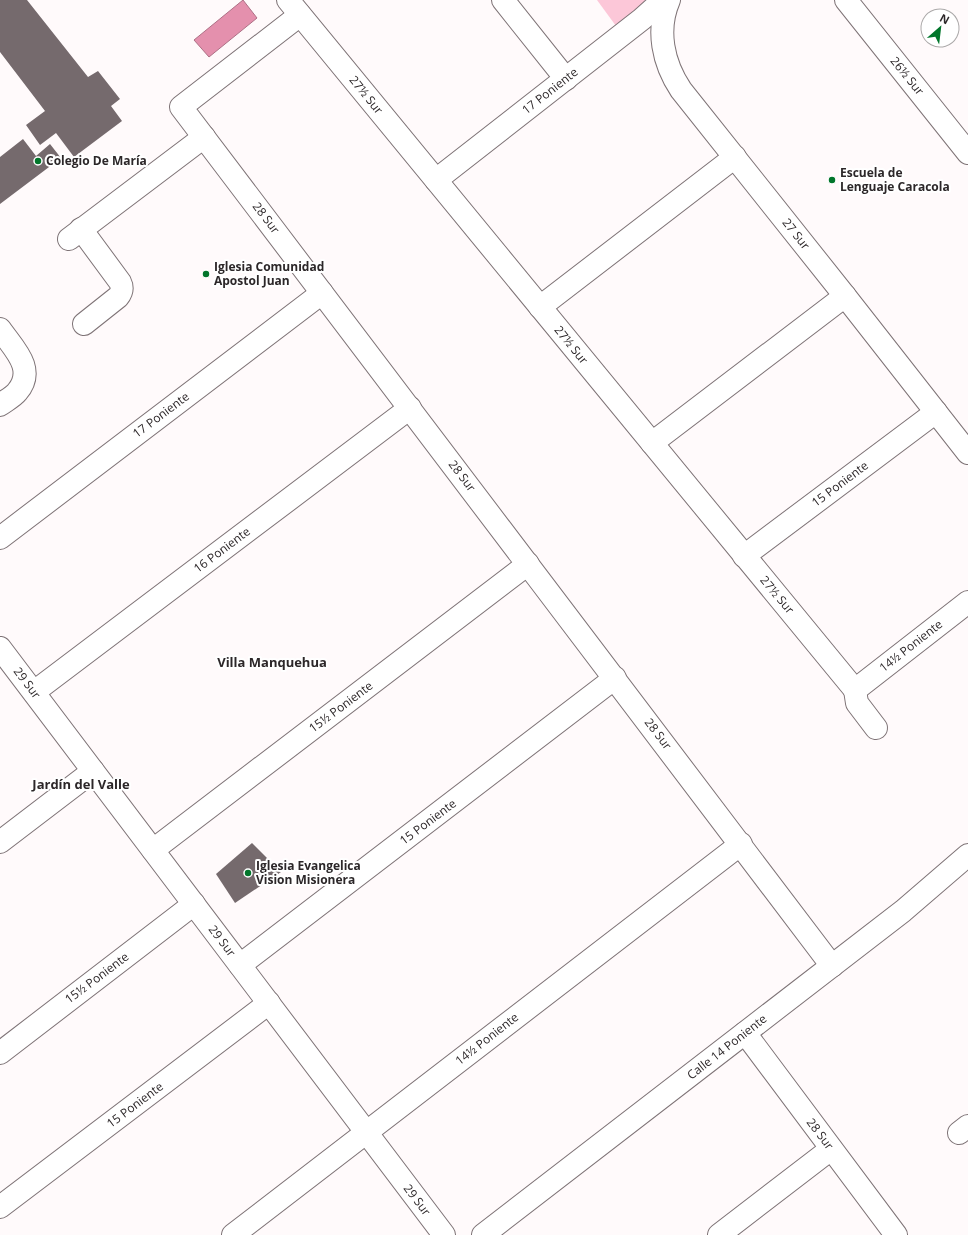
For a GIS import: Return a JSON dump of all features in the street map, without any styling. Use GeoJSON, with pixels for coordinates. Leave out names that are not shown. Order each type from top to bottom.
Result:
{"type":"FeatureCollection","features":[{"type":"Feature","properties":{"kind":"street"},"geometry":{"type":"LineString","coordinates":[[503,0],[566,79]]}},
{"type":"Feature","properties":{"kind":"street","name":"17 Poniente"},"geometry":{"type":"LineString","coordinates":[[436,180],[642,19],[663,0]]}},
{"type":"Feature","properties":{"kind":"street","name":"27 Sur"},"geometry":{"type":"LineString","coordinates":[[669,0],[664,16],[664,53],[673,78],[968,452]]}},
{"type":"Feature","properties":{"kind":"street","name":"26½ Sur"},"geometry":{"type":"LineString","coordinates":[[846,0],[968,153]]}},
{"type":"Feature","properties":{"kind":"street","name":"28 Sur"},"geometry":{"type":"LineString","coordinates":[[294,8],[182,107],[832,966]]}},
{"type":"Feature","properties":{"kind":"street","name":"27½ Sur"},"geometry":{"type":"LineString","coordinates":[[294,8],[855,690]]}},
{"type":"Feature","properties":{"kind":"street"},"geometry":{"type":"LineString","coordinates":[[84,324],[118,297],[121,294],[122,289],[120,282],[75,234],[204,137]]}},
{"type":"Feature","properties":{"kind":"street"},"geometry":{"type":"LineString","coordinates":[[540,307],[735,157]]}},
{"type":"Feature","properties":{"kind":"street","name":"17 Poniente"},"geometry":{"type":"LineString","coordinates":[[0,538],[322,293]]}},
{"type":"Feature","properties":{"kind":"street"},"geometry":{"type":"LineString","coordinates":[[652,443],[845,296]]}},
{"type":"Feature","properties":{"kind":"street"},"geometry":{"type":"LineString","coordinates":[[0,329],[19,356],[26,374],[17,392],[0,405]]}},
{"type":"Feature","properties":{"kind":"street","name":"16 Poniente"},"geometry":{"type":"LineString","coordinates":[[34,692],[410,408]]}},
{"type":"Feature","properties":{"kind":"street","name":"15 Poniente"},"geometry":{"type":"LineString","coordinates":[[744,556],[936,412]]}},
{"type":"Feature","properties":{"kind":"street","name":"15½ Poniente"},"geometry":{"type":"LineString","coordinates":[[153,850],[528,564]]}},
{"type":"Feature","properties":{"kind":"street","name":"14½ Poniente"},"geometry":{"type":"LineString","coordinates":[[855,690],[968,602]]}},
{"type":"Feature","properties":{"kind":"street","name":"29 Sur"},"geometry":{"type":"LineString","coordinates":[[0,648],[444,1235]]}},
{"type":"Feature","properties":{"kind":"street","name":"15 Poniente"},"geometry":{"type":"LineString","coordinates":[[240,965],[615,678]]}},
{"type":"Feature","properties":{"kind":"street"},"geometry":{"type":"LineString","coordinates":[[855,690],[857,703],[876,728]]}},
{"type":"Feature","properties":{"kind":"street"},"geometry":{"type":"LineString","coordinates":[[0,842],[93,771]]}},
{"type":"Feature","properties":{"kind":"street","name":"14½ Poniente"},"geometry":{"type":"LineString","coordinates":[[233,1235],[741,844]]}},
{"type":"Feature","properties":{"kind":"street","name":"Calle 14 Poniente"},"geometry":{"type":"LineString","coordinates":[[483,1235],[915,902],[968,855]]}},
{"type":"Feature","properties":{"kind":"street","name":"15½ Poniente"},"geometry":{"type":"LineString","coordinates":[[0,1052],[194,904]]}},
{"type":"Feature","properties":{"kind":"street","name":"15 Poniente"},"geometry":{"type":"LineString","coordinates":[[0,1207],[269,1003]]}},
{"type":"Feature","properties":{"kind":"street","name":"28 Sur"},"geometry":{"type":"LineString","coordinates":[[744,1033],[896,1235]]}},
{"type":"Feature","properties":{"kind":"street"},"geometry":{"type":"LineString","coordinates":[[719,1235],[831,1149]]}},
{"type":"Feature","properties":{"kind":"shaded area"},"geometry":{"type":"Polygon","coordinates":[[[243,0],[257,18],[209,57],[194,40],[243,0]]]}},
{"type":"Feature","properties":{"kind":"shaded area"},"geometry":{"type":"Polygon","coordinates":[[[597,0],[645,0],[644,3],[616,26],[597,0]]]}},
{"type":"Feature","properties":{"kind":"building"},"geometry":{"type":"Polygon","coordinates":[[[0,0],[27,0],[88,77],[98,71],[120,99],[111,106],[122,121],[74,157],[56,133],[40,145],[26,125],[45,111],[0,52],[0,0]]]}},
{"type":"Feature","properties":{"kind":"building"},"geometry":{"type":"Polygon","coordinates":[[[23,139],[36,156],[50,144],[61,158],[0,204],[0,157],[23,139]]]}},
{"type":"Feature","properties":{"kind":"building","name":"Iglesia Evangelica Vision Misionera"},"geometry":{"type":"Polygon","coordinates":[[[252,843],[281,872],[235,903],[216,874],[252,843]]]}},
{"type":"Feature","properties":{"kind":"place","name":"Colegio De María"},"geometry":{"type":"Point","coordinates":[38,161]}},
{"type":"Feature","properties":{"kind":"place","name":"Escuela de Lenguaje Caracola"},"geometry":{"type":"Point","coordinates":[832,180]}},
{"type":"Feature","properties":{"kind":"place","name":"Iglesia Comunidad Apostol Juan"},"geometry":{"type":"Point","coordinates":[206,274]}},
{"type":"Feature","properties":{"kind":"place","name":"Iglesia Evangelica Vision Misionera"},"geometry":{"type":"Point","coordinates":[248,873]}},
{"type":"Feature","properties":{"kind":"district","name":"Villa Manquehua"},"geometry":{"type":"Point","coordinates":[272,662]}},
{"type":"Feature","properties":{"kind":"district","name":"Jardín del Valle"},"geometry":{"type":"Point","coordinates":[81,784]}}]}
